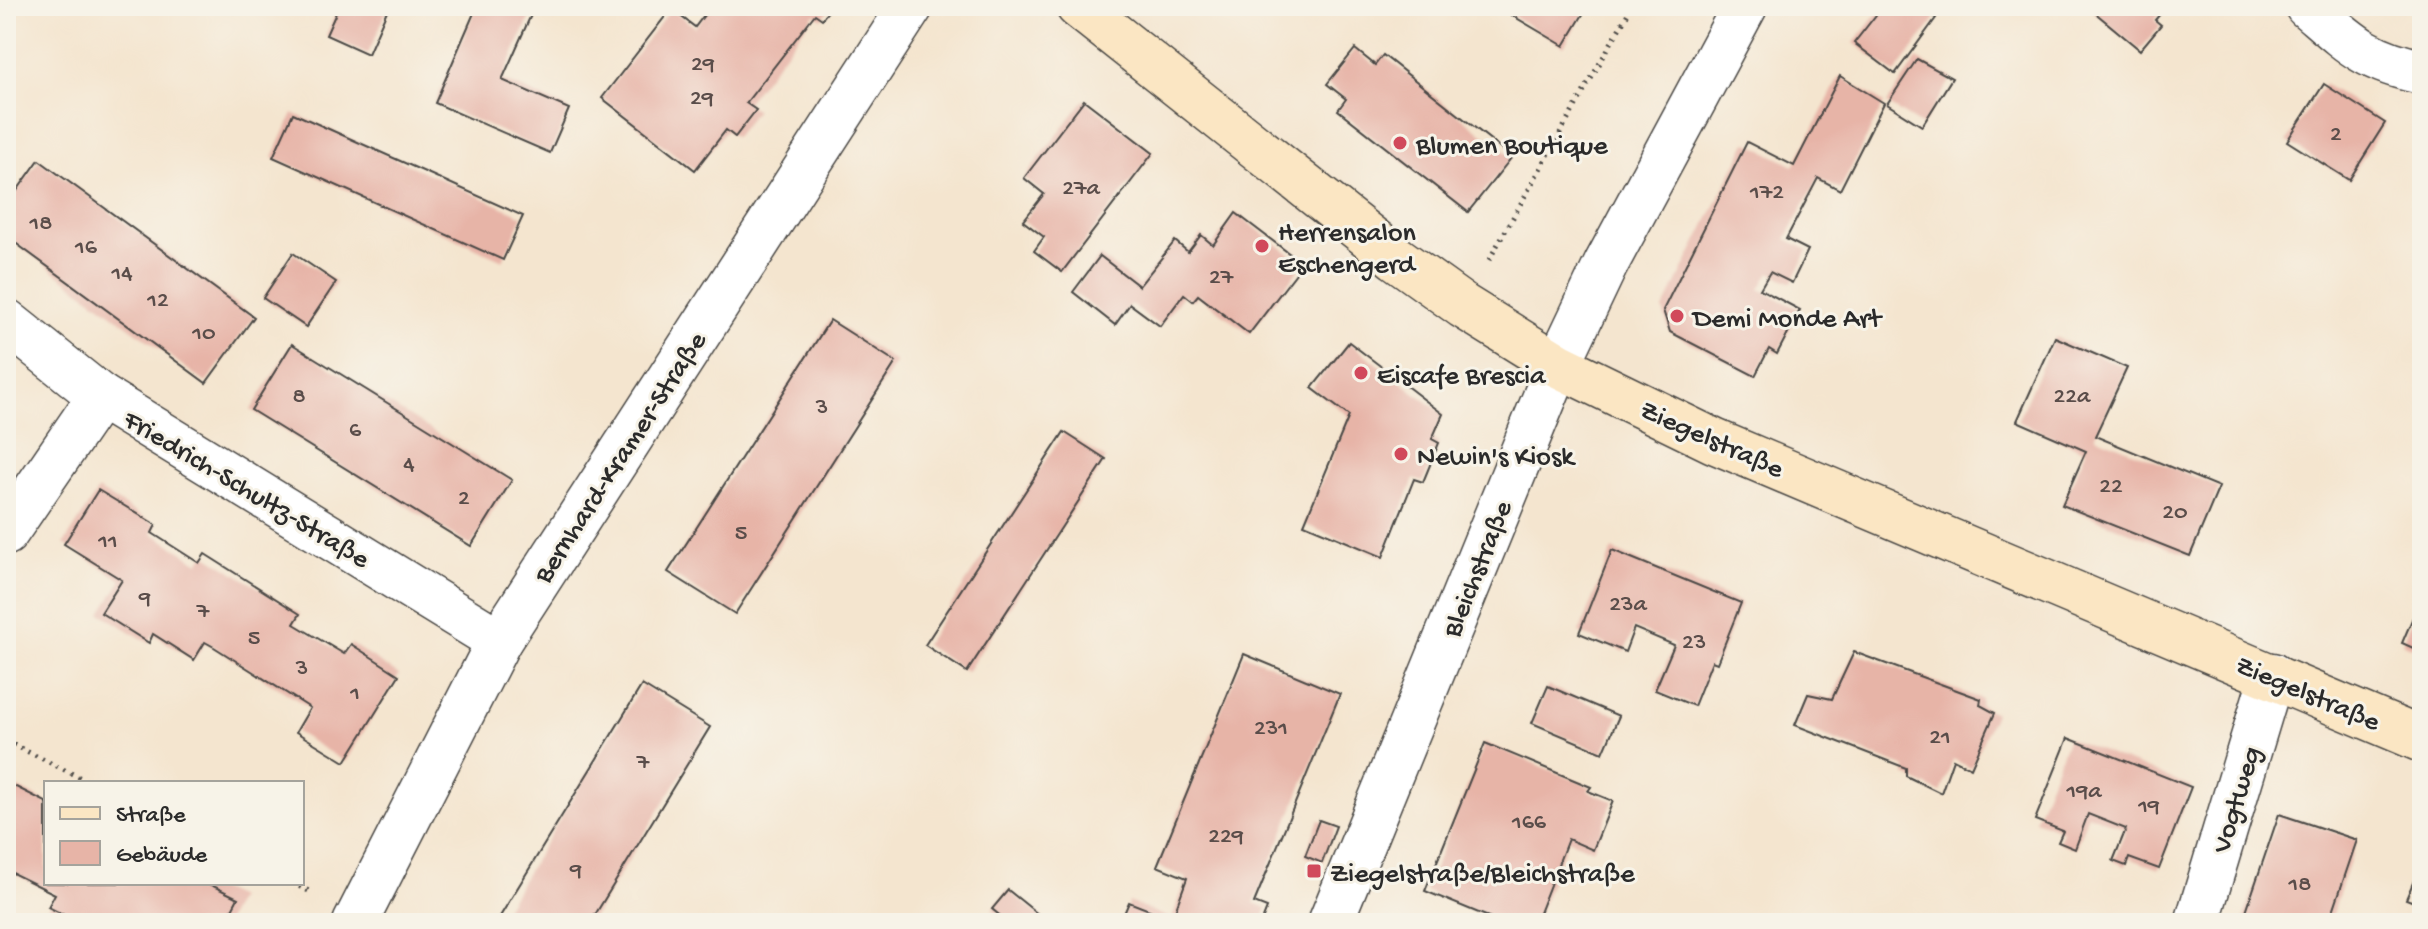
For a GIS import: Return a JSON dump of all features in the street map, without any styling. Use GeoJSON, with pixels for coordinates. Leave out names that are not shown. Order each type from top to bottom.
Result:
{"type":"FeatureCollection","features":[{"type":"Feature","properties":{"kind":"street","name":"Bernhard-Kramer-Straße"},"geometry":{"type":"LineString","coordinates":[[355,923],[499,641],[911,6]]}},
{"type":"Feature","properties":{"kind":"street","name":"Ziegelstraße"},"geometry":{"type":"LineString","coordinates":[[1078,6],[1396,258],[1463,306],[1558,365],[1714,441],[2422,740]]}},
{"type":"Feature","properties":{"kind":"street","name":"Bleichstraße"},"geometry":{"type":"LineString","coordinates":[[1330,923],[1558,365],[1606,264],[1745,6]]}},
{"type":"Feature","properties":{"kind":"street"},"geometry":{"type":"LineString","coordinates":[[2307,6],[2346,40],[2381,63],[2422,72]]}},
{"type":"Feature","properties":{"kind":"street","name":"Friedrich-Schultz-Straße"},"geometry":{"type":"LineString","coordinates":[[6,321],[100,396],[499,641]]}},
{"type":"Feature","properties":{"kind":"street"},"geometry":{"type":"LineString","coordinates":[[6,533],[100,396]]}},
{"type":"Feature","properties":{"kind":"street","name":"Vogtweg"},"geometry":{"type":"LineString","coordinates":[[2197,923],[2272,675]]}},
{"type":"Feature","properties":{"kind":"path"},"geometry":{"type":"LineString","coordinates":[[1463,306],[1632,6]]}},
{"type":"Feature","properties":{"kind":"path"},"geometry":{"type":"LineString","coordinates":[[6,741],[87,781]]}},
{"type":"Feature","properties":{"kind":"building"},"geometry":{"type":"Polygon","coordinates":[[[339,6],[389,6],[368,54],[326,35],[339,6]]]}},
{"type":"Feature","properties":{"kind":"building"},"geometry":{"type":"Polygon","coordinates":[[[477,6],[535,6],[502,80],[569,109],[550,153],[435,103],[477,6]]]}},
{"type":"Feature","properties":{"kind":"building"},"geometry":{"type":"Polygon","coordinates":[[[711,6],[832,6],[822,19],[815,14],[746,103],[756,110],[735,137],[726,130],[695,170],[602,98],[671,9],[695,27],[711,6]]]}},
{"type":"Feature","properties":{"kind":"building"},"geometry":{"type":"Polygon","coordinates":[[[1496,6],[1588,6],[1564,46],[1496,6]]]}},
{"type":"Feature","properties":{"kind":"building"},"geometry":{"type":"Polygon","coordinates":[[[1883,6],[1919,6],[1936,18],[1895,74],[1854,43],[1883,6]]]}},
{"type":"Feature","properties":{"kind":"building"},"geometry":{"type":"Polygon","coordinates":[[[2087,6],[2167,6],[2155,20],[2161,25],[2140,50],[2087,6]]]}},
{"type":"Feature","properties":{"kind":"building"},"geometry":{"type":"Polygon","coordinates":[[[1355,49],[1375,65],[1383,55],[1512,157],[1468,212],[1338,110],[1346,99],[1327,84],[1355,49]]]}},
{"type":"Feature","properties":{"kind":"building"},"geometry":{"type":"Polygon","coordinates":[[[1917,59],[1952,78],[1922,126],[1887,104],[1917,59]]]}},
{"type":"Feature","properties":{"kind":"building"},"geometry":{"type":"Polygon","coordinates":[[[1840,76],[1884,103],[1840,190],[1818,178],[1786,239],[1808,250],[1792,283],[1770,272],[1760,289],[1800,310],[1777,354],[1769,349],[1755,376],[1670,332],[1663,310],[1747,142],[1794,166],[1840,76]]]}},
{"type":"Feature","properties":{"kind":"building"},"geometry":{"type":"Polygon","coordinates":[[[2324,84],[2385,123],[2349,180],[2287,141],[2324,84]]]}},
{"type":"Feature","properties":{"kind":"building"},"geometry":{"type":"Polygon","coordinates":[[[1084,100],[1153,153],[1062,272],[1034,251],[1044,237],[1023,221],[1044,194],[1024,178],[1084,100]]]}},
{"type":"Feature","properties":{"kind":"building"},"geometry":{"type":"Polygon","coordinates":[[[293,113],[523,216],[503,260],[273,157],[293,113]]]}},
{"type":"Feature","properties":{"kind":"building"},"geometry":{"type":"Polygon","coordinates":[[[39,160],[254,317],[206,383],[6,236],[6,206],[39,160]]]}},
{"type":"Feature","properties":{"kind":"building"},"geometry":{"type":"Polygon","coordinates":[[[1236,213],[1303,264],[1249,334],[1198,295],[1193,301],[1184,294],[1160,326],[1130,304],[1115,325],[1073,292],[1100,256],[1139,286],[1175,241],[1188,252],[1201,235],[1213,245],[1236,213]]]}},
{"type":"Feature","properties":{"kind":"building"},"geometry":{"type":"Polygon","coordinates":[[[293,253],[336,282],[306,327],[263,298],[293,253]]]}},
{"type":"Feature","properties":{"kind":"building"},"geometry":{"type":"Polygon","coordinates":[[[830,320],[896,362],[735,614],[668,572],[830,320]]]}},
{"type":"Feature","properties":{"kind":"building"},"geometry":{"type":"Polygon","coordinates":[[[2055,337],[2127,368],[2095,436],[2219,487],[2190,556],[2062,505],[2086,451],[2017,421],[2055,337]]]}},
{"type":"Feature","properties":{"kind":"building"},"geometry":{"type":"Polygon","coordinates":[[[1349,342],[1443,414],[1432,439],[1439,443],[1423,482],[1414,479],[1383,557],[1304,524],[1349,416],[1312,388],[1349,342]]]}},
{"type":"Feature","properties":{"kind":"building"},"geometry":{"type":"Polygon","coordinates":[[[292,344],[512,480],[471,546],[251,410],[292,344]]]}},
{"type":"Feature","properties":{"kind":"building"},"geometry":{"type":"Polygon","coordinates":[[[1064,432],[1106,459],[967,672],[925,645],[1064,432]]]}},
{"type":"Feature","properties":{"kind":"building"},"geometry":{"type":"Polygon","coordinates":[[[98,490],[156,525],[152,533],[199,563],[205,554],[300,614],[294,624],[344,654],[351,644],[399,675],[345,762],[296,732],[310,708],[214,647],[205,642],[194,660],[153,634],[149,643],[101,613],[122,580],[64,544],[98,490]]]}},
{"type":"Feature","properties":{"kind":"building"},"geometry":{"type":"Polygon","coordinates":[[[1612,550],[1741,603],[1717,663],[1712,661],[1694,706],[1655,690],[1674,645],[1634,628],[1625,652],[1579,633],[1612,550]]]}},
{"type":"Feature","properties":{"kind":"building"},"geometry":{"type":"Polygon","coordinates":[[[2422,596],[2422,652],[2402,643],[2422,596]]]}},
{"type":"Feature","properties":{"kind":"building"},"geometry":{"type":"Polygon","coordinates":[[[1854,652],[1981,699],[1980,705],[1995,713],[1971,768],[1953,759],[1941,793],[1906,776],[1906,768],[1795,725],[1808,694],[1832,699],[1854,652]]]}},
{"type":"Feature","properties":{"kind":"building"},"geometry":{"type":"Polygon","coordinates":[[[1244,654],[1340,694],[1254,903],[1267,908],[1261,923],[1120,923],[1129,902],[1172,919],[1187,878],[1157,866],[1244,654]]]}},
{"type":"Feature","properties":{"kind":"building"},"geometry":{"type":"Polygon","coordinates":[[[642,685],[710,727],[590,923],[496,923],[642,685]]]}},
{"type":"Feature","properties":{"kind":"building"},"geometry":{"type":"Polygon","coordinates":[[[1548,686],[1619,716],[1603,753],[1532,723],[1548,686]]]}},
{"type":"Feature","properties":{"kind":"building"},"geometry":{"type":"Polygon","coordinates":[[[2068,738],[2191,787],[2159,869],[2129,858],[2126,866],[2113,861],[2126,829],[2088,814],[2075,849],[2058,842],[2063,831],[2035,820],[2068,738]]]}},
{"type":"Feature","properties":{"kind":"building"},"geometry":{"type":"Polygon","coordinates":[[[1485,743],[1591,787],[1588,791],[1613,801],[1593,850],[1568,839],[1535,923],[1503,923],[1425,891],[1485,743]]]}},
{"type":"Feature","properties":{"kind":"building"},"geometry":{"type":"Polygon","coordinates":[[[6,782],[44,801],[44,885],[211,885],[238,898],[225,923],[80,923],[48,907],[55,894],[6,870],[6,782]]]}},
{"type":"Feature","properties":{"kind":"building"},"geometry":{"type":"Polygon","coordinates":[[[2279,814],[2357,840],[2329,923],[2242,923],[2279,814]]]}},
{"type":"Feature","properties":{"kind":"building"},"geometry":{"type":"Polygon","coordinates":[[[1319,820],[1336,826],[1322,863],[1305,856],[1319,820]]]}},
{"type":"Feature","properties":{"kind":"building"},"geometry":{"type":"Polygon","coordinates":[[[2422,862],[2422,905],[2406,899],[2422,862]]]}},
{"type":"Feature","properties":{"kind":"building"},"geometry":{"type":"Polygon","coordinates":[[[1008,890],[1049,923],[1009,923],[992,909],[1008,890]]]}},
{"type":"Feature","properties":{"kind":"place","name":"Blumen Boutique"},"geometry":{"type":"Point","coordinates":[1400,143]}},
{"type":"Feature","properties":{"kind":"place","name":"Herrensalon Eschengerd"},"geometry":{"type":"Point","coordinates":[1262,246]}},
{"type":"Feature","properties":{"kind":"place","name":"Demi Monde Art"},"geometry":{"type":"Point","coordinates":[1677,316]}},
{"type":"Feature","properties":{"kind":"place","name":"Eiscafe Brescia"},"geometry":{"type":"Point","coordinates":[1361,373]}},
{"type":"Feature","properties":{"kind":"place","name":"Newin's Kiosk"},"geometry":{"type":"Point","coordinates":[1401,454]}},
{"type":"Feature","properties":{"kind":"place","name":"Ziegelstraße/Bleichstraße"},"geometry":{"type":"Point","coordinates":[1314,871]}}]}
